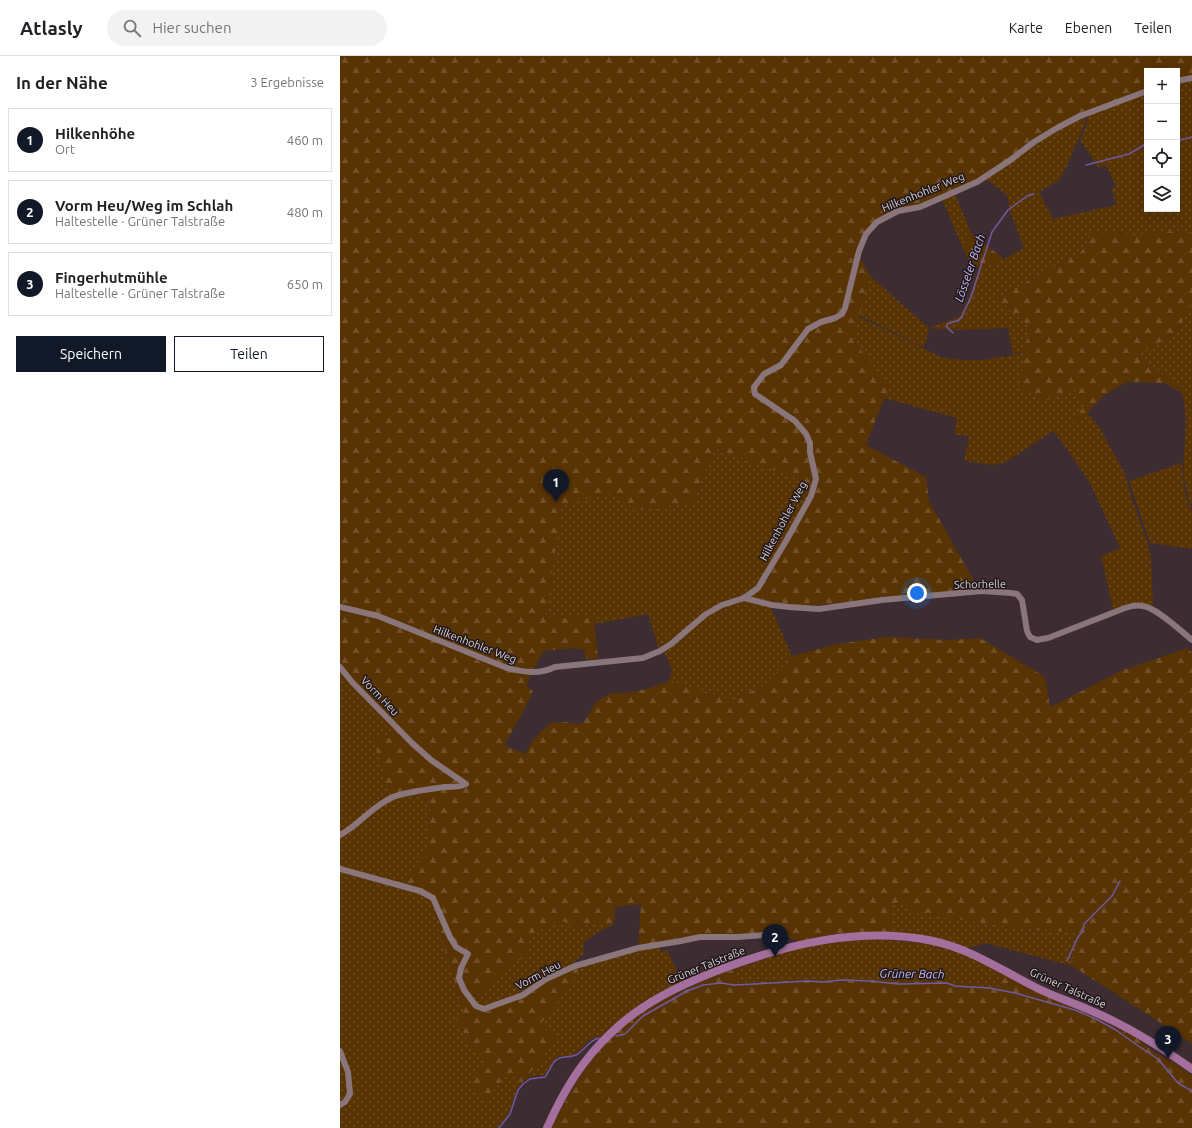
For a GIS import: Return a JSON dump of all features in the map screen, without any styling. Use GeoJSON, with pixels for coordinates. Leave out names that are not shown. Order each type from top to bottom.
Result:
{"type":"FeatureCollection","features":[{"type":"Feature","properties":{"kind":"main road","name":"Grüner Talstraße"},"geometry":{"type":"LineString","coordinates":[[547,1128],[563,1093],[578,1069],[601,1042],[628,1018],[655,1000],[686,984],[734,964],[777,950],[811,942],[862,936],[915,938],[950,945],[985,960],[1046,992],[1095,1012],[1124,1026],[1158,1046],[1192,1069]]}},
{"type":"Feature","properties":{"kind":"street"},"geometry":{"type":"LineString","coordinates":[[1180,80],[1192,78]]}},
{"type":"Feature","properties":{"kind":"street","name":"Hilkenhohler Weg"},"geometry":{"type":"LineString","coordinates":[[340,607],[378,616],[507,668],[525,673],[547,672],[555,667],[643,658],[660,651],[671,644],[706,614],[722,605],[744,598],[758,588],[767,574],[811,496],[816,479],[810,452],[810,443],[806,434],[795,421],[755,394],[754,387],[764,374],[781,365],[808,329],[842,314],[845,308],[858,251],[866,234],[877,222],[898,212],[920,206],[976,182],[1009,161],[1034,142],[1080,116],[1144,92]]}},
{"type":"Feature","properties":{"kind":"street","name":"Schorhelle"},"geometry":{"type":"LineString","coordinates":[[744,598],[777,606],[819,609],[882,600],[982,592],[1011,593],[1017,594],[1022,600],[1027,631],[1030,637],[1037,640],[1048,638],[1125,608],[1144,606],[1153,609],[1192,640]]}},
{"type":"Feature","properties":{"kind":"street","name":"Vorm Heu"},"geometry":{"type":"LineString","coordinates":[[340,667],[352,682],[412,743],[431,760],[466,784],[460,787],[446,787],[393,797],[367,813],[340,835]]}},
{"type":"Feature","properties":{"kind":"street","name":"Vorm Heu"},"geometry":{"type":"LineString","coordinates":[[340,869],[420,891],[433,898],[456,947],[468,954],[461,968],[459,978],[464,990],[476,1006],[484,1009],[523,995],[546,979],[575,966],[638,948],[700,937],[765,936],[772,941],[777,950]]}},
{"type":"Feature","properties":{"kind":"street"},"geometry":{"type":"LineString","coordinates":[[340,1051],[348,1072],[350,1094],[345,1102],[340,1105]]}},
{"type":"Feature","properties":{"kind":"green space"},"geometry":{"type":"Polygon","coordinates":[[[340,56],[1192,56],[1192,76],[1180,79],[1180,68],[1144,68],[1144,91],[1079,116],[976,181],[942,197],[877,221],[857,252],[870,276],[853,340],[889,386],[866,445],[926,477],[929,501],[979,590],[882,598],[811,606],[792,605],[749,597],[760,589],[768,579],[816,485],[714,448],[693,503],[635,510],[613,493],[562,505],[546,615],[594,618],[598,659],[586,659],[584,650],[572,648],[544,651],[527,684],[528,688],[533,691],[520,718],[504,745],[525,754],[532,741],[550,723],[567,722],[576,724],[584,722],[596,702],[611,693],[626,693],[647,689],[669,681],[733,700],[764,685],[792,656],[837,644],[886,637],[949,640],[980,638],[1045,677],[1050,707],[1123,670],[1188,648],[1192,653],[1192,1044],[1072,966],[1081,933],[1010,927],[916,913],[901,904],[892,903],[893,933],[862,932],[798,941],[788,937],[774,939],[763,934],[638,946],[641,904],[615,907],[614,924],[570,926],[565,921],[530,934],[528,953],[473,998],[462,980],[462,971],[470,952],[457,946],[434,896],[403,886],[427,850],[431,802],[410,793],[392,797],[372,738],[394,735],[389,720],[340,665],[340,56]]]}},
{"type":"Feature","properties":{"kind":"green space"},"geometry":{"type":"Polygon","coordinates":[[[1192,79],[1192,233],[1184,230],[1135,235],[1094,232],[1081,252],[997,298],[1029,326],[1025,351],[1013,354],[1008,328],[959,330],[929,328],[960,316],[970,296],[979,268],[1004,259],[1024,248],[1010,212],[1008,196],[985,178],[1057,129],[1086,116],[1085,123],[1065,170],[1059,180],[1039,192],[1053,219],[1116,205],[1112,189],[1116,186],[1106,165],[1099,168],[1080,140],[1087,124],[1088,115],[1144,93],[1144,212],[1180,212],[1180,82],[1192,79]]]}},
{"type":"Feature","properties":{"kind":"green space"},"geometry":{"type":"Polygon","coordinates":[[[955,193],[971,233],[961,244],[942,199],[955,193]]]}},
{"type":"Feature","properties":{"kind":"green space"},"geometry":{"type":"Polygon","coordinates":[[[1184,230],[1192,233],[1192,300],[1178,332],[1137,355],[1184,390],[1180,392],[1165,383],[1127,382],[1103,396],[1087,413],[1070,427],[1085,404],[1074,389],[1045,401],[1019,386],[1029,326],[997,298],[1081,252],[1094,232],[1135,235],[1184,230]]]}},
{"type":"Feature","properties":{"kind":"green space"},"geometry":{"type":"Polygon","coordinates":[[[971,233],[1004,259],[979,268],[967,257],[961,244],[971,233]]]}},
{"type":"Feature","properties":{"kind":"green space"},"geometry":{"type":"Polygon","coordinates":[[[870,276],[929,328],[924,348],[859,315],[870,276]]]}},
{"type":"Feature","properties":{"kind":"green space"},"geometry":{"type":"Polygon","coordinates":[[[1192,300],[1192,506],[1186,491],[1184,477],[1186,427],[1184,403],[1181,391],[1184,390],[1137,355],[1178,332],[1192,300]]]}},
{"type":"Feature","properties":{"kind":"green space"},"geometry":{"type":"Polygon","coordinates":[[[859,317],[943,358],[983,360],[1025,352],[1020,386],[1045,401],[1074,389],[1085,404],[1071,426],[1087,413],[1098,425],[1125,474],[1131,497],[1148,544],[1151,558],[1153,606],[1144,605],[1113,609],[1101,556],[1120,548],[1090,483],[1053,431],[1006,462],[993,465],[964,461],[969,437],[954,434],[957,418],[884,398],[889,386],[853,340],[859,317]]]}},
{"type":"Feature","properties":{"kind":"green space"},"geometry":{"type":"Polygon","coordinates":[[[714,448],[813,484],[809,495],[756,588],[748,593],[723,602],[659,649],[648,614],[595,624],[594,618],[546,615],[562,505],[613,493],[635,510],[693,503],[714,448]]]}},
{"type":"Feature","properties":{"kind":"green space"},"geometry":{"type":"Polygon","coordinates":[[[1182,463],[1184,490],[1192,512],[1192,549],[1150,543],[1129,481],[1182,463]]]}},
{"type":"Feature","properties":{"kind":"green space"},"geometry":{"type":"Polygon","coordinates":[[[743,601],[770,606],[792,656],[764,685],[733,700],[669,681],[672,669],[664,652],[709,614],[723,607],[743,601]]]}},
{"type":"Feature","properties":{"kind":"green space"},"geometry":{"type":"Polygon","coordinates":[[[340,669],[389,720],[394,735],[373,738],[392,797],[340,834],[340,669]]]}},
{"type":"Feature","properties":{"kind":"green space"},"geometry":{"type":"Polygon","coordinates":[[[412,794],[431,801],[427,850],[403,886],[340,868],[340,836],[368,814],[393,799],[412,794]]]}},
{"type":"Feature","properties":{"kind":"green space"},"geometry":{"type":"Polygon","coordinates":[[[340,870],[420,892],[432,899],[442,918],[438,928],[464,1011],[455,1018],[476,1053],[484,1062],[509,1073],[522,1083],[517,1089],[508,1115],[497,1128],[340,1128],[340,1106],[350,1094],[340,1050],[340,870]]]}},
{"type":"Feature","properties":{"kind":"green space"},"geometry":{"type":"Polygon","coordinates":[[[891,903],[901,904],[916,913],[1010,927],[1082,933],[1072,966],[986,943],[968,948],[951,942],[893,933],[891,903]]]}},
{"type":"Feature","properties":{"kind":"green space"},"geometry":{"type":"Polygon","coordinates":[[[442,918],[448,937],[465,954],[460,968],[462,991],[484,1011],[581,966],[557,1004],[540,1024],[557,1039],[522,1083],[508,1073],[486,1100],[470,1084],[484,1062],[476,1053],[455,1018],[464,1011],[438,928],[442,918]]]}},
{"type":"Feature","properties":{"kind":"green space"},"geometry":{"type":"Polygon","coordinates":[[[566,921],[570,926],[614,924],[595,934],[583,943],[584,953],[563,971],[537,985],[497,1002],[484,1007],[477,1005],[473,998],[528,953],[529,934],[566,921]]]}},
{"type":"Feature","properties":{"kind":"green space"},"geometry":{"type":"Polygon","coordinates":[[[876,939],[931,944],[962,953],[1001,972],[998,989],[958,984],[947,981],[896,982],[866,979],[833,979],[822,982],[808,980],[738,983],[735,969],[788,951],[827,943],[876,939]]]}},
{"type":"Feature","properties":{"kind":"green space"},"geometry":{"type":"Polygon","coordinates":[[[659,947],[661,953],[667,950],[682,982],[629,1012],[601,1037],[588,1041],[578,1052],[573,1055],[556,1058],[545,1075],[530,1077],[522,1083],[557,1039],[539,1024],[556,1004],[581,966],[624,953],[659,947]]]}},
{"type":"Feature","properties":{"kind":"green space"},"geometry":{"type":"Polygon","coordinates":[[[735,969],[738,983],[808,980],[822,982],[833,979],[866,979],[896,982],[947,981],[958,984],[998,989],[1001,972],[1066,1005],[1135,1037],[1154,1052],[1192,1075],[1192,1128],[552,1128],[565,1102],[588,1065],[607,1042],[625,1025],[641,1013],[668,998],[711,978],[735,969]]]}},
{"type":"Feature","properties":{"kind":"green space"},"geometry":{"type":"Polygon","coordinates":[[[340,1054],[346,1072],[349,1093],[340,1104],[340,1054]]]}},
{"type":"Feature","properties":{"kind":"waterway","name":"Lösseler Bach"},"geometry":{"type":"LineString","coordinates":[[1180,140],[1192,137]]}},
{"type":"Feature","properties":{"kind":"waterway","name":"Lösseler Bach"},"geometry":{"type":"LineString","coordinates":[[1086,165],[1129,154],[1144,145]]}},
{"type":"Feature","properties":{"kind":"waterway","name":"Lösseler Bach"},"geometry":{"type":"LineString","coordinates":[[953,333],[947,327],[947,324],[959,320],[962,316],[971,297],[992,232],[1008,210],[1027,196],[1034,194]]}},
{"type":"Feature","properties":{"kind":"waterway"},"geometry":{"type":"LineString","coordinates":[[1067,961],[1078,937],[1083,931],[1084,924],[1112,896],[1120,881]]}},
{"type":"Feature","properties":{"kind":"waterway","name":"Grüner Bach"},"geometry":{"type":"LineString","coordinates":[[616,1036],[625,1034],[643,1016],[687,991],[703,985],[721,983],[734,985],[842,980],[898,984],[947,983],[955,986],[989,988],[1015,993],[1075,1010],[1096,1019],[1116,1030],[1158,1059],[1178,1083],[1192,1091]]}},
{"type":"Feature","properties":{"kind":"waterway","name":"Grüner Bach"},"geometry":{"type":"LineString","coordinates":[[499,1128],[510,1114],[518,1090],[523,1084],[530,1079],[545,1077],[552,1064],[557,1059],[576,1055],[589,1043],[599,1038]]}},
{"type":"Feature","properties":{"kind":"place","name":"Hilkenhöhe"},"geometry":{"type":"Point","coordinates":[556,502]}},
{"type":"Feature","properties":{"kind":"place","name":"Vorm Heu/Weg im Schlah"},"geometry":{"type":"Point","coordinates":[775,957]}},
{"type":"Feature","properties":{"kind":"place","name":"Fingerhutmühle"},"geometry":{"type":"Point","coordinates":[1168,1059]}}]}
